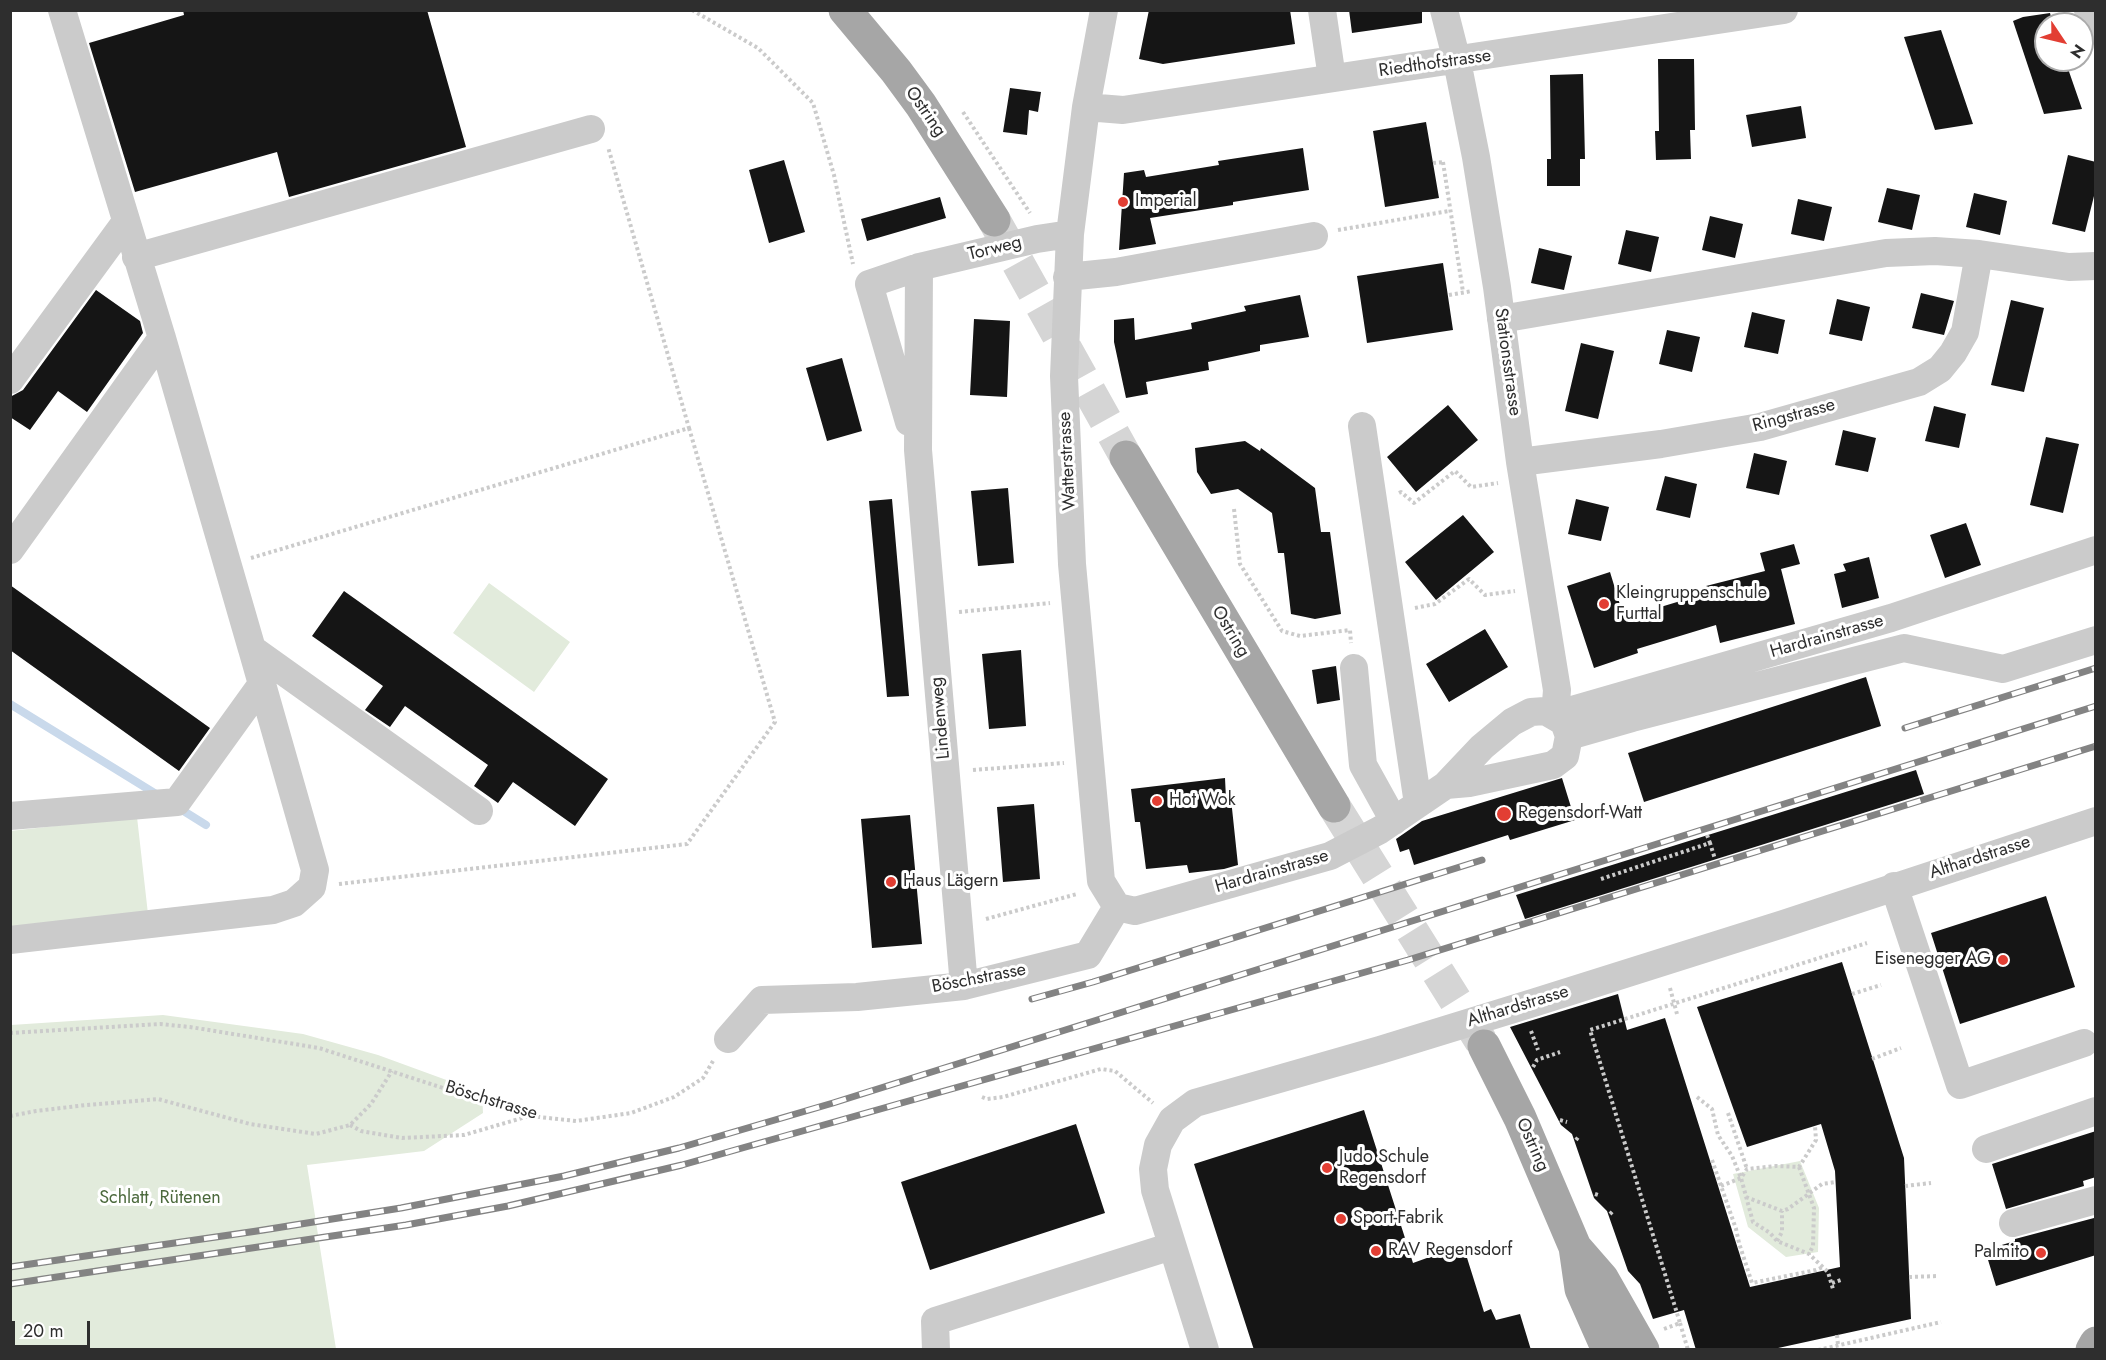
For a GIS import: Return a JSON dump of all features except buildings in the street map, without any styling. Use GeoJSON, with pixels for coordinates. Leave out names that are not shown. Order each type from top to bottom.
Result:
{"type":"FeatureCollection","features":[{"type":"Feature","properties":{"kind":"main road","name":"Ostring"},"geometry":{"type":"LineString","coordinates":[[845,10],[921,105],[994,220]]}},
{"type":"Feature","properties":{"kind":"main road","name":"Ostring"},"geometry":{"type":"LineString","coordinates":[[1126,457],[1334,806]]}},
{"type":"Feature","properties":{"kind":"main road","name":"Ostring"},"geometry":{"type":"LineString","coordinates":[[1484,1046],[1520,1118],[1575,1247],[1581,1289],[1608,1350]]}},
{"type":"Feature","properties":{"kind":"main road","name":"Ostring"},"geometry":{"type":"LineString","coordinates":[[1575,1247],[1652,1339]]}},
{"type":"Feature","properties":{"kind":"main road"},"geometry":{"type":"LineString","coordinates":[[2092,1350],[2096,1343]]}},
{"type":"Feature","properties":{"kind":"street"},"geometry":{"type":"LineString","coordinates":[[10,940],[273,910],[294,903],[312,887],[315,870],[162,338],[125,223],[62,10]]}},
{"type":"Feature","properties":{"kind":"street","name":"Watterstrasse"},"geometry":{"type":"LineString","coordinates":[[1104,10],[1086,108],[1070,234],[1064,376],[1075,601],[1101,881],[1118,907]]}},
{"type":"Feature","properties":{"kind":"street"},"geometry":{"type":"LineString","coordinates":[[1322,10],[1332,78]]}},
{"type":"Feature","properties":{"kind":"street","name":"Stationsstrasse"},"geometry":{"type":"LineString","coordinates":[[1444,10],[1457,61],[1476,157],[1521,471],[1562,726]]}},
{"type":"Feature","properties":{"kind":"street","name":"Riedthofstrasse"},"geometry":{"type":"LineString","coordinates":[[1086,108],[1123,110],[1784,10]]}},
{"type":"Feature","properties":{"kind":"street"},"geometry":{"type":"LineString","coordinates":[[2088,10],[2096,31]]}},
{"type":"Feature","properties":{"kind":"street"},"geometry":{"type":"LineString","coordinates":[[136,257],[591,129]]}},
{"type":"Feature","properties":{"kind":"street"},"geometry":{"type":"LineString","coordinates":[[10,380],[125,223]]}},
{"type":"Feature","properties":{"kind":"street","name":"Torweg"},"geometry":{"type":"LineString","coordinates":[[919,267],[1037,239],[1070,234]]}},
{"type":"Feature","properties":{"kind":"street"},"geometry":{"type":"LineString","coordinates":[[1067,277],[1116,272],[1314,236]]}},
{"type":"Feature","properties":{"kind":"street"},"geometry":{"type":"LineString","coordinates":[[1501,319],[1886,253],[1935,251],[1979,254],[2069,267],[2096,266]]}},
{"type":"Feature","properties":{"kind":"street","name":"Ringstrasse"},"geometry":{"type":"LineString","coordinates":[[1521,471],[1760,426],[1919,382],[1940,369],[1953,353],[1965,332],[1979,254]]}},
{"type":"Feature","properties":{"kind":"street"},"geometry":{"type":"LineString","coordinates":[[868,284],[919,267]]}},
{"type":"Feature","properties":{"kind":"street","name":"Lindenweg"},"geometry":{"type":"LineString","coordinates":[[919,267],[918,450],[964,986]]}},
{"type":"Feature","properties":{"kind":"street","name":"Lindenweg"},"geometry":{"type":"LineString","coordinates":[[868,284],[918,450]]}},
{"type":"Feature","properties":{"kind":"street"},"geometry":{"type":"LineString","coordinates":[[10,550],[162,338]]}},
{"type":"Feature","properties":{"kind":"street"},"geometry":{"type":"LineString","coordinates":[[1362,426],[1418,804]]}},
{"type":"Feature","properties":{"kind":"street","name":"Hardrainstrasse"},"geometry":{"type":"LineString","coordinates":[[1562,726],[2096,550]]}},
{"type":"Feature","properties":{"kind":"street"},"geometry":{"type":"LineString","coordinates":[[1562,726],[1643,715],[1904,648],[2003,669],[2096,640]]}},
{"type":"Feature","properties":{"kind":"street"},"geometry":{"type":"LineString","coordinates":[[252,648],[479,811]]}},
{"type":"Feature","properties":{"kind":"street"},"geometry":{"type":"LineString","coordinates":[[1354,668],[1363,765],[1394,821]]}},
{"type":"Feature","properties":{"kind":"street"},"geometry":{"type":"LineString","coordinates":[[10,816],[177,802],[262,684]]}},
{"type":"Feature","properties":{"kind":"street","name":"Hardrainstrasse"},"geometry":{"type":"LineString","coordinates":[[1118,907],[1135,911],[1330,856],[1380,831],[1446,785],[1482,747],[1512,722],[1531,712],[1545,711],[1562,726],[1565,756],[1553,765],[1470,783],[1446,785]]}},
{"type":"Feature","properties":{"kind":"street","name":"Althardstrasse"},"geometry":{"type":"LineString","coordinates":[[1205,1350],[1155,1190],[1153,1169],[1158,1145],[1172,1120],[1195,1103],[1536,1002],[2096,821]]}},
{"type":"Feature","properties":{"kind":"street"},"geometry":{"type":"LineString","coordinates":[[1894,886],[1960,1085],[2084,1043]]}},
{"type":"Feature","properties":{"kind":"street","name":"Böschstrasse"},"geometry":{"type":"LineString","coordinates":[[728,1039],[762,1000],[857,997],[964,986],[1088,955],[1118,907]]}},
{"type":"Feature","properties":{"kind":"street"},"geometry":{"type":"LineString","coordinates":[[1986,1149],[2096,1111]]}},
{"type":"Feature","properties":{"kind":"street"},"geometry":{"type":"LineString","coordinates":[[2013,1223],[2096,1200]]}},
{"type":"Feature","properties":{"kind":"street"},"geometry":{"type":"LineString","coordinates":[[936,1350],[935,1321],[1172,1246]]}},
{"type":"Feature","properties":{"kind":"path"},"geometry":{"type":"LineString","coordinates":[[692,10],[758,48],[813,103],[834,175],[851,262],[868,284]]}},
{"type":"Feature","properties":{"kind":"path"},"geometry":{"type":"LineString","coordinates":[[312,887],[687,844],[775,722],[606,140],[591,129]]}},
{"type":"Feature","properties":{"kind":"path"},"geometry":{"type":"LineString","coordinates":[[1443,162],[1463,292]]}},
{"type":"Feature","properties":{"kind":"path"},"geometry":{"type":"LineString","coordinates":[[1314,236],[1449,211]]}},
{"type":"Feature","properties":{"kind":"path"},"geometry":{"type":"LineString","coordinates":[[228,565],[688,428]]}},
{"type":"Feature","properties":{"kind":"path"},"geometry":{"type":"LineString","coordinates":[[1373,502],[1401,492],[1414,503],[1455,471],[1471,487],[1521,471]]}},
{"type":"Feature","properties":{"kind":"path"},"geometry":{"type":"LineString","coordinates":[[1234,509],[1240,564],[1282,631],[1300,636],[1350,630],[1354,668]]}},
{"type":"Feature","properties":{"kind":"path"},"geometry":{"type":"LineString","coordinates":[[1389,612],[1435,604],[1469,579],[1485,595],[1540,587]]}},
{"type":"Feature","properties":{"kind":"path"},"geometry":{"type":"LineString","coordinates":[[932,615],[1075,601]]}},
{"type":"Feature","properties":{"kind":"path"},"geometry":{"type":"LineString","coordinates":[[945,772],[1090,761]]}},
{"type":"Feature","properties":{"kind":"path"},"geometry":{"type":"LineString","coordinates":[[1707,835],[1715,859]]}},
{"type":"Feature","properties":{"kind":"path"},"geometry":{"type":"LineString","coordinates":[[1601,879],[1710,843]]}},
{"type":"Feature","properties":{"kind":"path"},"geometry":{"type":"LineString","coordinates":[[985,919],[1081,893],[1101,881]]}},
{"type":"Feature","properties":{"kind":"path"},"geometry":{"type":"LineString","coordinates":[[1688,1350],[1590,1030],[1867,943]]}},
{"type":"Feature","properties":{"kind":"path"},"geometry":{"type":"LineString","coordinates":[[1668,982],[1677,1014]]}},
{"type":"Feature","properties":{"kind":"path"},"geometry":{"type":"LineString","coordinates":[[1852,994],[1881,985]]}},
{"type":"Feature","properties":{"kind":"path","name":"Böschstrasse"},"geometry":{"type":"LineString","coordinates":[[10,1033],[160,1024],[319,1048],[530,1116],[576,1121],[631,1113],[674,1097],[703,1078],[728,1039]]}},
{"type":"Feature","properties":{"kind":"path"},"geometry":{"type":"LineString","coordinates":[[1531,1030],[1538,1050]]}},
{"type":"Feature","properties":{"kind":"path"},"geometry":{"type":"LineString","coordinates":[[1872,1059],[1901,1048]]}},
{"type":"Feature","properties":{"kind":"path"},"geometry":{"type":"LineString","coordinates":[[1533,1067],[1537,1060],[1560,1052]]}},
{"type":"Feature","properties":{"kind":"path"},"geometry":{"type":"LineString","coordinates":[[982,1097],[987,1099],[1003,1097],[1101,1069],[1115,1071],[1156,1105]]}},
{"type":"Feature","properties":{"kind":"path"},"geometry":{"type":"LineString","coordinates":[[10,1116],[86,1105],[158,1100],[250,1124],[316,1134],[350,1125],[371,1104],[393,1071]]}},
{"type":"Feature","properties":{"kind":"path"},"geometry":{"type":"LineString","coordinates":[[1697,1097],[1712,1109],[1718,1135],[1732,1156],[1741,1178],[1753,1222],[1777,1240],[1809,1254],[1828,1272],[1833,1289]]}},
{"type":"Feature","properties":{"kind":"path"},"geometry":{"type":"LineString","coordinates":[[1728,1113],[1747,1169]]}},
{"type":"Feature","properties":{"kind":"path"},"geometry":{"type":"LineString","coordinates":[[350,1125],[361,1131],[402,1138],[464,1135],[530,1116]]}},
{"type":"Feature","properties":{"kind":"path"},"geometry":{"type":"LineString","coordinates":[[1560,1120],[1567,1122]]}},
{"type":"Feature","properties":{"kind":"path"},"geometry":{"type":"LineString","coordinates":[[1799,1167],[1816,1140],[1815,1126]]}},
{"type":"Feature","properties":{"kind":"path"},"geometry":{"type":"LineString","coordinates":[[1576,1140],[1579,1136]]}},
{"type":"Feature","properties":{"kind":"path"},"geometry":{"type":"LineString","coordinates":[[1712,1160],[1752,1283],[1823,1267]]}},
{"type":"Feature","properties":{"kind":"path"},"geometry":{"type":"LineString","coordinates":[[1747,1169],[1799,1167]]}},
{"type":"Feature","properties":{"kind":"path"},"geometry":{"type":"LineString","coordinates":[[1799,1167],[1814,1208],[1814,1246],[1809,1254]]}},
{"type":"Feature","properties":{"kind":"path"},"geometry":{"type":"LineString","coordinates":[[1721,1186],[1741,1178],[1747,1169]]}},
{"type":"Feature","properties":{"kind":"path"},"geometry":{"type":"LineString","coordinates":[[1746,1197],[1782,1211],[1822,1184],[1836,1182]]}},
{"type":"Feature","properties":{"kind":"path"},"geometry":{"type":"LineString","coordinates":[[1905,1186],[1931,1183]]}},
{"type":"Feature","properties":{"kind":"path"},"geometry":{"type":"LineString","coordinates":[[1777,1240],[1782,1232],[1782,1211]]}},
{"type":"Feature","properties":{"kind":"path"},"geometry":{"type":"LineString","coordinates":[[1909,1278],[1938,1276]]}},
{"type":"Feature","properties":{"kind":"path"},"geometry":{"type":"LineString","coordinates":[[1832,1283],[1841,1280]]}},
{"type":"Feature","properties":{"kind":"path"},"geometry":{"type":"LineString","coordinates":[[1818,1350],[1941,1322]]}},
{"type":"Feature","properties":{"kind":"path"},"geometry":{"type":"LineString","coordinates":[[1652,1339],[1680,1323]]}},
{"type":"Feature","properties":{"kind":"path"},"geometry":{"type":"LineString","coordinates":[[1837,1335],[1838,1345]]}},
{"type":"Feature","properties":{"kind":"green space"},"geometry":{"type":"Polygon","coordinates":[[[489,583],[570,642],[534,692],[453,633],[489,583]]]}},
{"type":"Feature","properties":{"kind":"green space"},"geometry":{"type":"Polygon","coordinates":[[[137,817],[148,914],[11,930],[10,831],[137,817]]]}},
{"type":"Feature","properties":{"kind":"green space","name":"Schlatt, Rütenen"},"geometry":{"type":"Polygon","coordinates":[[[163,1015],[303,1034],[378,1055],[482,1093],[483,1113],[424,1151],[307,1165],[336,1349],[11,1349],[11,1025],[163,1015]]]}},
{"type":"Feature","properties":{"kind":"green space"},"geometry":{"type":"Polygon","coordinates":[[[1800,1161],[1819,1208],[1818,1252],[1786,1257],[1748,1227],[1733,1174],[1800,1161]]]}},
{"type":"Feature","properties":{"kind":"waterway"},"geometry":{"type":"LineString","coordinates":[[10,704],[156,794]]}},
{"type":"Feature","properties":{"kind":"waterway"},"geometry":{"type":"LineString","coordinates":[[182,810],[206,825]]}},
{"type":"Feature","properties":{"kind":"tunnel"},"geometry":{"type":"LineString","coordinates":[[994,220],[1126,457]]}},
{"type":"Feature","properties":{"kind":"tunnel"},"geometry":{"type":"LineString","coordinates":[[1334,806],[1484,1046]]}},
{"type":"Feature","properties":{"kind":"railway"},"geometry":{"type":"LineString","coordinates":[[1905,728],[2096,668]]}},
{"type":"Feature","properties":{"kind":"railway"},"geometry":{"type":"LineString","coordinates":[[10,1267],[401,1208],[564,1176],[679,1148],[833,1103],[2096,706]]}},
{"type":"Feature","properties":{"kind":"railway"},"geometry":{"type":"LineString","coordinates":[[10,1284],[406,1225],[508,1206],[682,1165],[1408,960],[2096,746]]}},
{"type":"Feature","properties":{"kind":"railway"},"geometry":{"type":"LineString","coordinates":[[1032,999],[1482,860]]}},
{"type":"Feature","properties":{"kind":"place","name":"Imperial"},"geometry":{"type":"Point","coordinates":[1123,202]}},
{"type":"Feature","properties":{"kind":"place","name":"Kleingruppenschule Furttal"},"geometry":{"type":"Point","coordinates":[1604,604]}},
{"type":"Feature","properties":{"kind":"place","name":"Hot Wok"},"geometry":{"type":"Point","coordinates":[1157,801]}},
{"type":"Feature","properties":{"kind":"place","name":"Regensdorf-Watt"},"geometry":{"type":"Point","coordinates":[1504,814]}},
{"type":"Feature","properties":{"kind":"place","name":"Haus Lägern"},"geometry":{"type":"Point","coordinates":[891,882]}},
{"type":"Feature","properties":{"kind":"place","name":"Eisenegger AG"},"geometry":{"type":"Point","coordinates":[2003,960]}},
{"type":"Feature","properties":{"kind":"place","name":"Judo Schule Regensdorf"},"geometry":{"type":"Point","coordinates":[1327,1168]}},
{"type":"Feature","properties":{"kind":"place","name":"Sport-Fabrik"},"geometry":{"type":"Point","coordinates":[1341,1219]}},
{"type":"Feature","properties":{"kind":"place","name":"RAV Regensdorf"},"geometry":{"type":"Point","coordinates":[1376,1251]}},
{"type":"Feature","properties":{"kind":"place","name":"Palmito"},"geometry":{"type":"Point","coordinates":[2041,1253]}}]}
